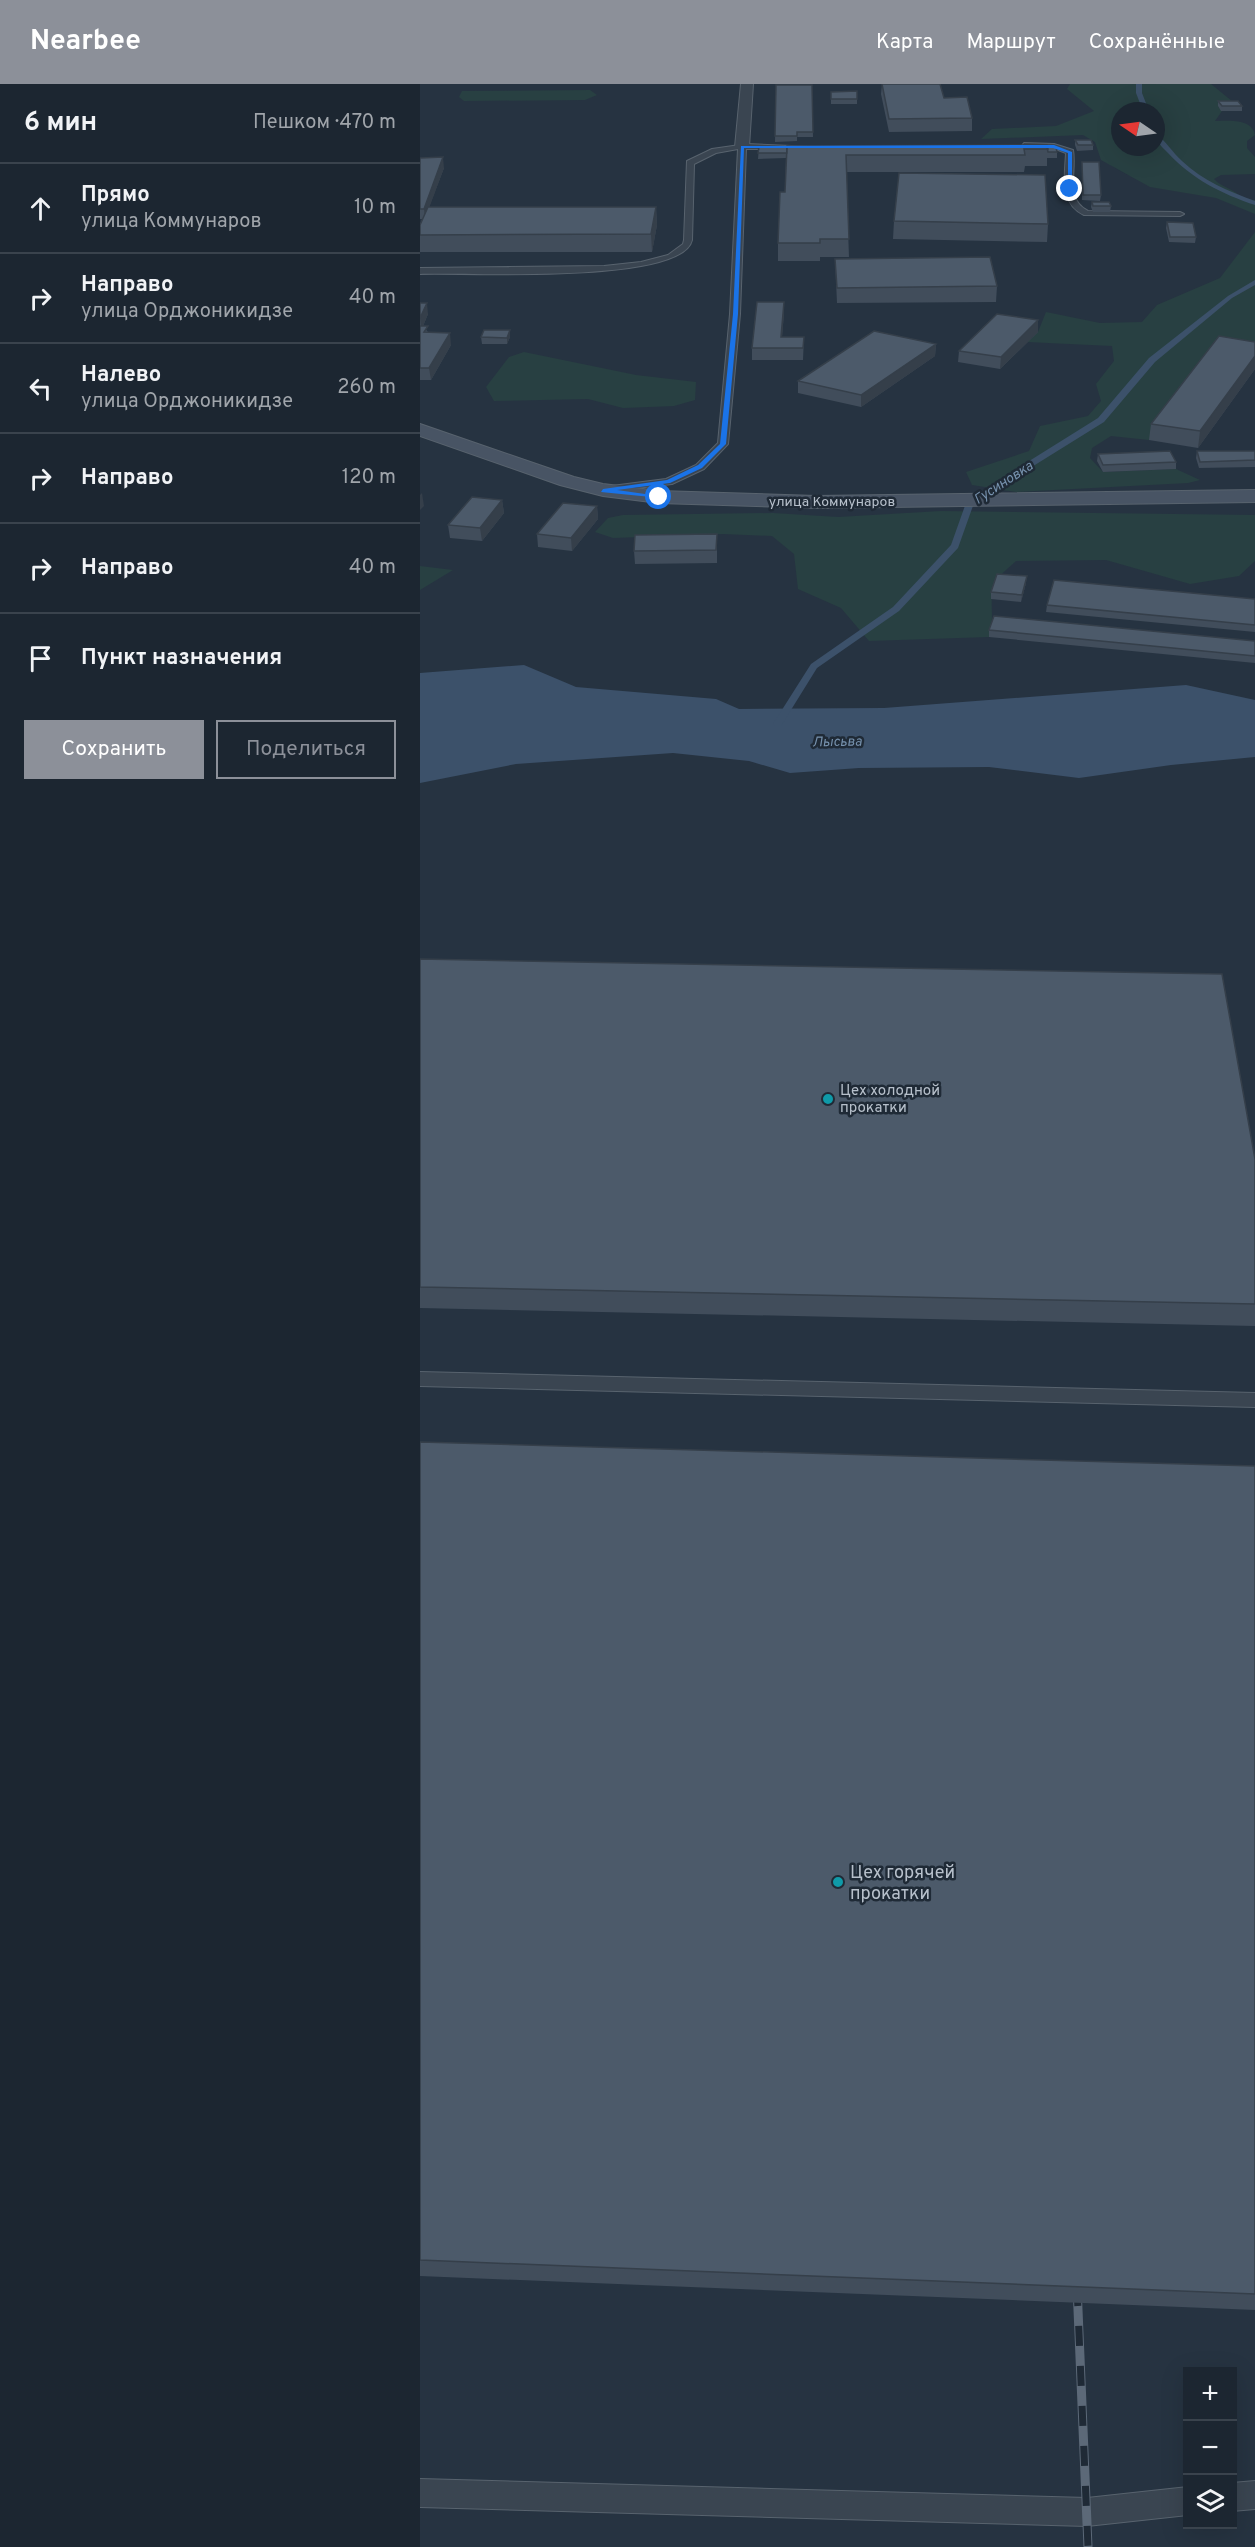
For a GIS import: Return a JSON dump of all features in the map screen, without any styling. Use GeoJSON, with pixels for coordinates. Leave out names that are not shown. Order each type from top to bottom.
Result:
{"type":"FeatureCollection","features":[{"type":"Feature","properties":{"kind":"main road","name":"улица Коммунаров"},"geometry":{"type":"LineString","coordinates":[[420,430],[567,481],[603,490],[659,497],[732,501],[899,501],[1255,496]]}},
{"type":"Feature","properties":{"kind":"street"},"geometry":{"type":"LineString","coordinates":[[742,147],[747,84]]}},
{"type":"Feature","properties":{"kind":"lane"},"geometry":{"type":"LineString","coordinates":[[1017,146],[1054,146],[1070,152],[1070,202],[1076,210],[1087,213],[1180,214]]}},
{"type":"Feature","properties":{"kind":"lane"},"geometry":{"type":"LineString","coordinates":[[420,271],[634,267],[669,256],[686,247],[690,235],[688,211],[690,163],[698,155],[742,147],[825,147]]}},
{"type":"Feature","properties":{"kind":"lane"},"geometry":{"type":"LineString","coordinates":[[603,490],[668,482],[700,467],[723,444],[735,314],[742,147]]}},
{"type":"Feature","properties":{"kind":"lane"},"geometry":{"type":"LineString","coordinates":[[420,1379],[1255,1400]]}},
{"type":"Feature","properties":{"kind":"lane"},"geometry":{"type":"LineString","coordinates":[[420,2493],[1087,2512],[1183,2502]]}},
{"type":"Feature","properties":{"kind":"lane"},"geometry":{"type":"LineString","coordinates":[[1237,2496],[1255,2494]]}},
{"type":"Feature","properties":{"kind":"green space"},"geometry":{"type":"Polygon","coordinates":[[[1070,84],[1211,84],[1238,106],[1218,106],[1222,111],[1215,121],[1244,123],[1253,130],[1255,135],[1247,141],[1247,148],[1255,157],[1255,174],[1221,175],[1214,179],[1243,199],[1255,200],[1255,214],[1216,198],[1150,187],[1101,160],[1095,142],[1083,135],[981,139],[992,129],[1056,126],[1094,111],[1067,89],[1070,84]]]}},
{"type":"Feature","properties":{"kind":"green space"},"geometry":{"type":"Polygon","coordinates":[[[590,90],[597,95],[585,100],[464,101],[459,97],[462,91],[590,90]]]}},
{"type":"Feature","properties":{"kind":"green space"},"geometry":{"type":"Polygon","coordinates":[[[1255,232],[1255,343],[1216,353],[1149,440],[1111,436],[1092,448],[1090,458],[1103,472],[1176,469],[1200,480],[1188,483],[1016,492],[972,485],[966,472],[1029,451],[1040,426],[1088,416],[1101,401],[1096,384],[1114,361],[1112,346],[1027,342],[1038,332],[1046,312],[1100,323],[1142,322],[1157,305],[1220,278],[1255,232]]]}},
{"type":"Feature","properties":{"kind":"green space"},"geometry":{"type":"Polygon","coordinates":[[[524,352],[636,375],[696,382],[695,400],[674,406],[623,408],[588,399],[494,401],[486,387],[509,357],[524,352]]]}},
{"type":"Feature","properties":{"kind":"green space"},"geometry":{"type":"Polygon","coordinates":[[[941,511],[1255,515],[1255,561],[1239,576],[1190,584],[1106,560],[1016,561],[1000,576],[993,587],[989,637],[869,641],[841,608],[798,589],[794,554],[772,536],[723,534],[613,538],[595,532],[608,518],[623,515],[773,513],[838,517],[941,511]]]}},
{"type":"Feature","properties":{"kind":"green space"},"geometry":{"type":"Polygon","coordinates":[[[420,566],[453,570],[420,590],[420,566]]]}},
{"type":"Feature","properties":{"kind":"water","name":"Лысьва"},"geometry":{"type":"Polygon","coordinates":[[[524,665],[576,687],[716,699],[739,709],[884,708],[1186,685],[1255,700],[1255,757],[1171,765],[1079,778],[989,767],[859,768],[790,773],[749,761],[673,753],[516,764],[420,783],[420,673],[524,665]]]}},
{"type":"Feature","properties":{"kind":"building"},"geometry":{"type":"Polygon","coordinates":[[[882,84],[940,84],[944,98],[967,97],[972,118],[889,119],[882,84]]]}},
{"type":"Feature","properties":{"kind":"building"},"geometry":{"type":"Polygon","coordinates":[[[776,85],[812,85],[813,132],[797,132],[797,136],[775,136],[776,85]]]}},
{"type":"Feature","properties":{"kind":"building"},"geometry":{"type":"Polygon","coordinates":[[[857,91],[857,99],[831,99],[831,92],[857,91]]]}},
{"type":"Feature","properties":{"kind":"building"},"geometry":{"type":"Polygon","coordinates":[[[1218,101],[1238,101],[1242,106],[1222,106],[1218,101]]]}},
{"type":"Feature","properties":{"kind":"building"},"geometry":{"type":"Polygon","coordinates":[[[1075,140],[1091,140],[1093,145],[1078,145],[1075,140]]]}},
{"type":"Feature","properties":{"kind":"building"},"geometry":{"type":"Polygon","coordinates":[[[1047,145],[1048,149],[1024,149],[1025,155],[846,155],[849,239],[820,239],[820,243],[778,243],[780,192],[785,192],[787,146],[1047,145]]]}},
{"type":"Feature","properties":{"kind":"building"},"geometry":{"type":"Polygon","coordinates":[[[759,147],[787,147],[787,153],[758,153],[759,147]]]}},
{"type":"Feature","properties":{"kind":"building"},"geometry":{"type":"Polygon","coordinates":[[[1047,147],[1056,147],[1057,152],[1048,152],[1047,147]]]}},
{"type":"Feature","properties":{"kind":"building"},"geometry":{"type":"Polygon","coordinates":[[[443,157],[424,209],[420,209],[420,158],[443,157]]]}},
{"type":"Feature","properties":{"kind":"building"},"geometry":{"type":"Polygon","coordinates":[[[1082,162],[1099,162],[1101,195],[1083,195],[1082,162]]]}},
{"type":"Feature","properties":{"kind":"building"},"geometry":{"type":"Polygon","coordinates":[[[899,173],[1045,175],[1048,224],[894,221],[899,173]]]}},
{"type":"Feature","properties":{"kind":"building"},"geometry":{"type":"Polygon","coordinates":[[[1092,202],[1109,202],[1111,206],[1093,206],[1092,202]]]}},
{"type":"Feature","properties":{"kind":"building"},"geometry":{"type":"Polygon","coordinates":[[[428,207],[656,207],[651,234],[420,235],[420,225],[428,207]]]}},
{"type":"Feature","properties":{"kind":"building"},"geometry":{"type":"Polygon","coordinates":[[[1167,222],[1193,223],[1196,237],[1170,237],[1167,222]]]}},
{"type":"Feature","properties":{"kind":"building"},"geometry":{"type":"Polygon","coordinates":[[[990,257],[997,286],[837,288],[835,259],[990,257]]]}},
{"type":"Feature","properties":{"kind":"building"},"geometry":{"type":"Polygon","coordinates":[[[757,302],[784,302],[781,337],[804,337],[803,348],[752,348],[757,302]]]}},
{"type":"Feature","properties":{"kind":"building"},"geometry":{"type":"Polygon","coordinates":[[[420,303],[427,303],[420,318],[420,303]]]}},
{"type":"Feature","properties":{"kind":"building"},"geometry":{"type":"Polygon","coordinates":[[[997,314],[1038,320],[1001,357],[959,351],[997,314]]]}},
{"type":"Feature","properties":{"kind":"building"},"geometry":{"type":"Polygon","coordinates":[[[420,326],[428,326],[424,332],[450,333],[429,368],[420,368],[420,326]]]}},
{"type":"Feature","properties":{"kind":"building"},"geometry":{"type":"Polygon","coordinates":[[[484,330],[510,330],[507,338],[481,337],[484,330]]]}},
{"type":"Feature","properties":{"kind":"building"},"geometry":{"type":"Polygon","coordinates":[[[874,331],[936,344],[861,395],[798,381],[874,331]]]}},
{"type":"Feature","properties":{"kind":"building"},"geometry":{"type":"Polygon","coordinates":[[[1219,336],[1255,342],[1255,356],[1200,431],[1151,424],[1219,336]]]}},
{"type":"Feature","properties":{"kind":"building"},"geometry":{"type":"Polygon","coordinates":[[[1170,451],[1176,462],[1103,465],[1098,454],[1170,451]]]}},
{"type":"Feature","properties":{"kind":"building"},"geometry":{"type":"Polygon","coordinates":[[[1197,451],[1255,451],[1255,460],[1200,462],[1197,451]]]}},
{"type":"Feature","properties":{"kind":"building"},"geometry":{"type":"Polygon","coordinates":[[[472,497],[502,500],[480,528],[448,525],[472,497]]]}},
{"type":"Feature","properties":{"kind":"building"},"geometry":{"type":"Polygon","coordinates":[[[563,503],[597,506],[571,538],[537,534],[563,503]]]}},
{"type":"Feature","properties":{"kind":"building"},"geometry":{"type":"Polygon","coordinates":[[[717,534],[716,550],[634,551],[635,535],[717,534]]]}},
{"type":"Feature","properties":{"kind":"building"},"geometry":{"type":"Polygon","coordinates":[[[997,574],[1027,576],[1022,595],[991,592],[997,574]]]}},
{"type":"Feature","properties":{"kind":"building"},"geometry":{"type":"Polygon","coordinates":[[[1054,580],[1255,599],[1255,625],[1047,605],[1054,580]]]}},
{"type":"Feature","properties":{"kind":"building"},"geometry":{"type":"Polygon","coordinates":[[[994,616],[1255,641],[1255,656],[989,630],[994,616]]]}},
{"type":"Feature","properties":{"kind":"building","name":"Цех холодной прокатки"},"geometry":{"type":"Polygon","coordinates":[[[420,959],[1222,974],[1255,1159],[1255,1304],[420,1287],[420,959]]]}},
{"type":"Feature","properties":{"kind":"building","name":"Цех горячей прокатки"},"geometry":{"type":"Polygon","coordinates":[[[420,1442],[1255,1466],[1255,2294],[420,2260],[420,1442]]]}},
{"type":"Feature","properties":{"kind":"waterway","name":"Гусиновка"},"geometry":{"type":"LineString","coordinates":[[1139,84],[1142,102]]}},
{"type":"Feature","properties":{"kind":"waterway","name":"Гусиновка"},"geometry":{"type":"LineString","coordinates":[[1165,147],[1189,170],[1211,185],[1255,203]]}},
{"type":"Feature","properties":{"kind":"waterway","name":"Гусиновка"},"geometry":{"type":"LineString","coordinates":[[778,724],[814,666],[896,609],[955,546],[970,502],[1101,420],[1152,360],[1230,297],[1255,282]]}},
{"type":"Feature","properties":{"kind":"railway"},"geometry":{"type":"LineString","coordinates":[[1077,2286],[1088,2547]]}},
{"type":"Feature","properties":{"kind":"place","name":"Цех холодной прокатки"},"geometry":{"type":"Point","coordinates":[828,1099]}},
{"type":"Feature","properties":{"kind":"place","name":"Цех горячей прокатки"},"geometry":{"type":"Point","coordinates":[838,1882]}},
{"type":"Feature","properties":{"kind":"route"},"geometry":{"type":"LineString","coordinates":[[659,497],[603,490],[668,482],[700,467],[723,444],[735,314],[742,147],[1054,146],[1070,152],[1070,189]]}}]}
